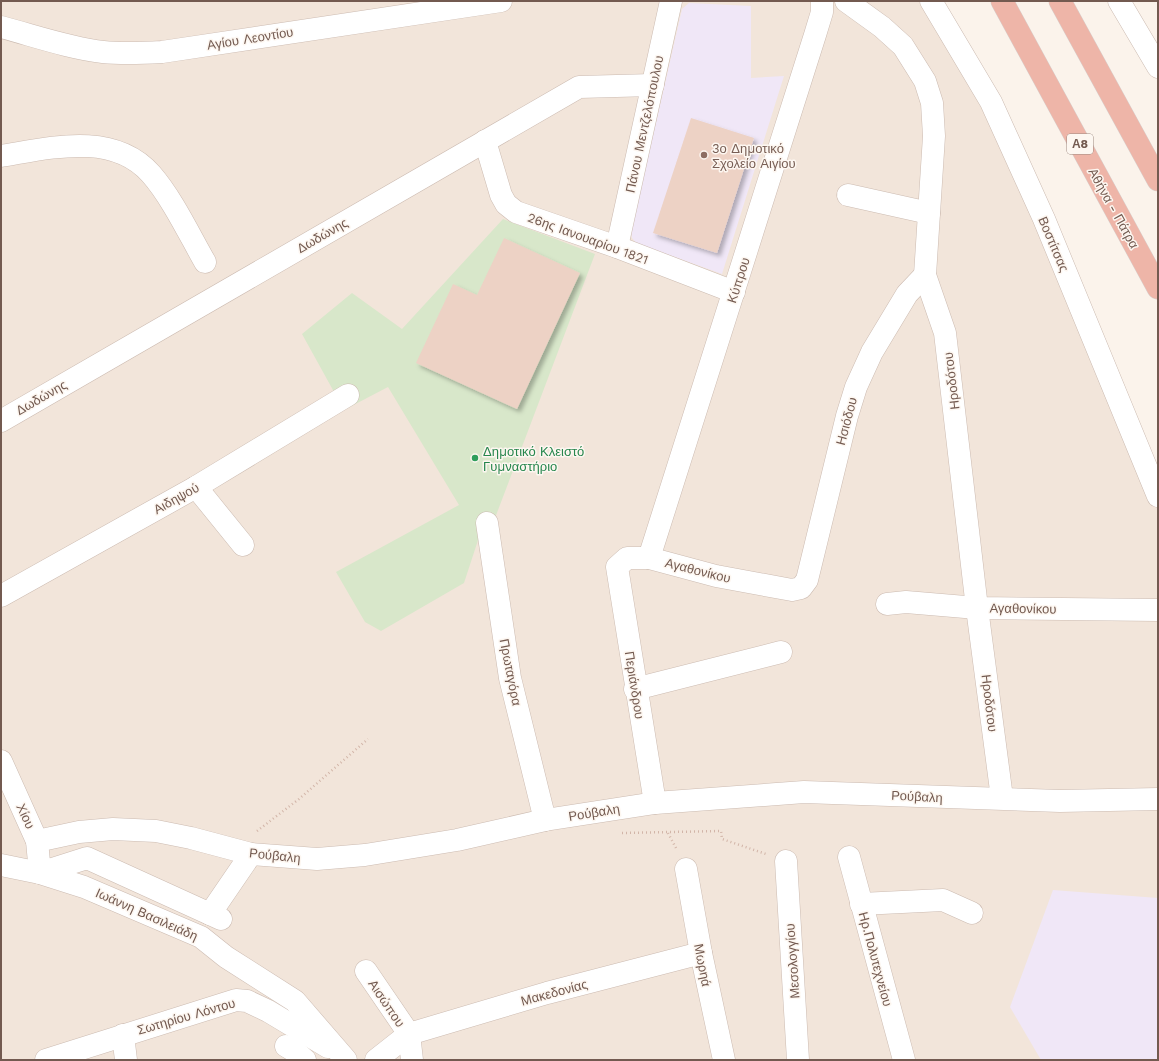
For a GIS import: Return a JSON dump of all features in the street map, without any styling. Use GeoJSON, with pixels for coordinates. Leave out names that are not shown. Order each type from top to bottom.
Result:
{"type":"FeatureCollection","features":[{"type":"Feature","properties":{"kind":"highway","name":"Αθήνα - Πάτρα"},"geometry":{"type":"LineString","coordinates":[[1002,1],[1158,288]]}},
{"type":"Feature","properties":{"kind":"highway"},"geometry":{"type":"LineString","coordinates":[[1060,1],[1158,180]]}},
{"type":"Feature","properties":{"kind":"street","name":"Αγίου Λεοντίου"},"geometry":{"type":"LineString","coordinates":[[1,27],[88,49],[122,53],[144,53],[162,52],[401,8],[501,1]]}},
{"type":"Feature","properties":{"kind":"street","name":"Πάνου Μεντζελόπουλου"},"geometry":{"type":"LineString","coordinates":[[617,247],[671,1]]}},
{"type":"Feature","properties":{"kind":"street","name":"Κύπρου"},"geometry":{"type":"LineString","coordinates":[[649,558],[815,35],[822,12],[822,1]]}},
{"type":"Feature","properties":{"kind":"street","name":"Ηροδότου"},"geometry":{"type":"LineString","coordinates":[[846,1],[899,41],[918,68],[929,92],[934,113],[934,136],[925,275],[946,333],[977,608],[1002,798]]}},
{"type":"Feature","properties":{"kind":"street","name":"Βοστίτσας"},"geometry":{"type":"LineString","coordinates":[[931,1],[991,102],[1044,219],[1158,496]]}},
{"type":"Feature","properties":{"kind":"street"},"geometry":{"type":"LineString","coordinates":[[1119,1],[1158,67]]}},
{"type":"Feature","properties":{"kind":"street","name":"Δωδώνης"},"geometry":{"type":"LineString","coordinates":[[1,421],[579,87],[653,85]]}},
{"type":"Feature","properties":{"kind":"street","name":"26ης Ιανουαρίου 1821"},"geometry":{"type":"LineString","coordinates":[[485,141],[506,204],[516,212],[617,247],[734,292]]}},
{"type":"Feature","properties":{"kind":"street"},"geometry":{"type":"LineString","coordinates":[[1,156],[55,148],[84,146],[107,149],[133,158],[152,175],[205,262]]}},
{"type":"Feature","properties":{"kind":"street"},"geometry":{"type":"LineString","coordinates":[[848,195],[929,213]]}},
{"type":"Feature","properties":{"kind":"street","name":"Ησιόδου"},"geometry":{"type":"LineString","coordinates":[[804,584],[847,416],[856,387],[872,352],[899,306],[907,294],[925,275]]}},
{"type":"Feature","properties":{"kind":"street","name":"Αιδηψού"},"geometry":{"type":"LineString","coordinates":[[1,596],[196,487],[348,395]]}},
{"type":"Feature","properties":{"kind":"street"},"geometry":{"type":"LineString","coordinates":[[196,487],[242,545]]}},
{"type":"Feature","properties":{"kind":"street","name":"Πρωταγόρα"},"geometry":{"type":"LineString","coordinates":[[487,523],[510,678],[545,820]]}},
{"type":"Feature","properties":{"kind":"street","name":"Αγαθονίκου"},"geometry":{"type":"LineString","coordinates":[[617,567],[627,558],[649,558],[716,576],[792,590],[801,588],[804,584]]}},
{"type":"Feature","properties":{"kind":"street","name":"Περιάνδρου"},"geometry":{"type":"LineString","coordinates":[[617,567],[635,689],[655,803]]}},
{"type":"Feature","properties":{"kind":"street","name":"Αγαθονίκου"},"geometry":{"type":"LineString","coordinates":[[887,604],[906,602],[977,608],[1158,610]]}},
{"type":"Feature","properties":{"kind":"street"},"geometry":{"type":"LineString","coordinates":[[635,689],[781,652]]}},
{"type":"Feature","properties":{"kind":"street","name":"Χίου"},"geometry":{"type":"LineString","coordinates":[[1,762],[38,841],[40,873]]}},
{"type":"Feature","properties":{"kind":"street","name":"Ρούβαλη"},"geometry":{"type":"LineString","coordinates":[[38,841],[79,832],[112,829],[156,831],[191,838],[244,852],[318,860],[364,855],[457,840],[545,820],[655,803],[804,792],[1060,801],[1158,799]]}},
{"type":"Feature","properties":{"kind":"street"},"geometry":{"type":"LineString","coordinates":[[40,873],[87,858],[215,917],[244,852]]}},
{"type":"Feature","properties":{"kind":"street","name":"Ηρ.Πολυτεχνείου"},"geometry":{"type":"LineString","coordinates":[[849,857],[904,1060]]}},
{"type":"Feature","properties":{"kind":"street","name":"Μεσολογγίου"},"geometry":{"type":"LineString","coordinates":[[786,861],[798,1060]]}},
{"type":"Feature","properties":{"kind":"street","name":"Ιωάννη Βασιλειάδη"},"geometry":{"type":"LineString","coordinates":[[1,865],[40,873],[116,900],[201,937],[226,957],[295,1001],[343,1057]]}},
{"type":"Feature","properties":{"kind":"street","name":"Μωρηά"},"geometry":{"type":"LineString","coordinates":[[686,869],[701,953],[724,1060]]}},
{"type":"Feature","properties":{"kind":"street"},"geometry":{"type":"LineString","coordinates":[[861,904],[943,900],[972,913]]}},
{"type":"Feature","properties":{"kind":"street","name":"Μακεδονίας"},"geometry":{"type":"LineString","coordinates":[[376,1060],[409,1034],[547,993],[701,953]]}},
{"type":"Feature","properties":{"kind":"street","name":"Αισώπου"},"geometry":{"type":"LineString","coordinates":[[366,971],[409,1034]]}},
{"type":"Feature","properties":{"kind":"street","name":"Σωτηρίου Λόντου"},"geometry":{"type":"LineString","coordinates":[[46,1060],[223,1002],[241,1000],[247,1001],[268,1011],[343,1057]]}},
{"type":"Feature","properties":{"kind":"street"},"geometry":{"type":"LineString","coordinates":[[409,1034],[412,1060]]}},
{"type":"Feature","properties":{"kind":"street"},"geometry":{"type":"LineString","coordinates":[[122,1035],[126,1060]]}},
{"type":"Feature","properties":{"kind":"street"},"geometry":{"type":"LineString","coordinates":[[286,1046],[305,1060]]}},
{"type":"Feature","properties":{"kind":"path"},"geometry":{"type":"LineString","coordinates":[[244,852],[256,832],[299,799],[368,739]]}},
{"type":"Feature","properties":{"kind":"path"},"geometry":{"type":"LineString","coordinates":[[621,833],[720,830],[722,839],[786,861]]}},
{"type":"Feature","properties":{"kind":"shaded area"},"geometry":{"type":"Polygon","coordinates":[[[1,1],[931,1],[945,21],[1158,497],[1158,1060],[1,1060],[1,1]]]}},
{"type":"Feature","properties":{"kind":"shaded area","name":"3ο Δημοτικό Σχολείο Αιγίου"},"geometry":{"type":"Polygon","coordinates":[[[689,3],[751,6],[751,78],[784,76],[722,274],[636,243],[632,238],[631,232],[682,9],[689,3]]]}},
{"type":"Feature","properties":{"kind":"shaded area"},"geometry":{"type":"Polygon","coordinates":[[[1053,890],[1158,898],[1158,1060],[1041,1060],[1010,1007],[1053,890]]]}},
{"type":"Feature","properties":{"kind":"green space","name":"Δημοτικό Κλειστό Γυμναστήριο"},"geometry":{"type":"Polygon","coordinates":[[[503,219],[595,254],[492,526],[482,528],[464,583],[381,631],[365,622],[336,572],[459,505],[388,387],[344,410],[302,334],[352,293],[402,329],[503,219]]]}},
{"type":"Feature","properties":{"kind":"building"},"geometry":{"type":"Polygon","coordinates":[[[691,118],[754,138],[717,253],[653,233],[691,118]]]}},
{"type":"Feature","properties":{"kind":"building"},"geometry":{"type":"Polygon","coordinates":[[[504,238],[580,273],[517,409],[416,363],[453,284],[477,295],[504,238]]]}},
{"type":"Feature","properties":{"kind":"place","name":"3ο Δημοτικό Σχολείο Αιγίου"},"geometry":{"type":"Point","coordinates":[704,155]}},
{"type":"Feature","properties":{"kind":"place","name":"Δημοτικό Κλειστό Γυμναστήριο"},"geometry":{"type":"Point","coordinates":[475,458]}}]}
